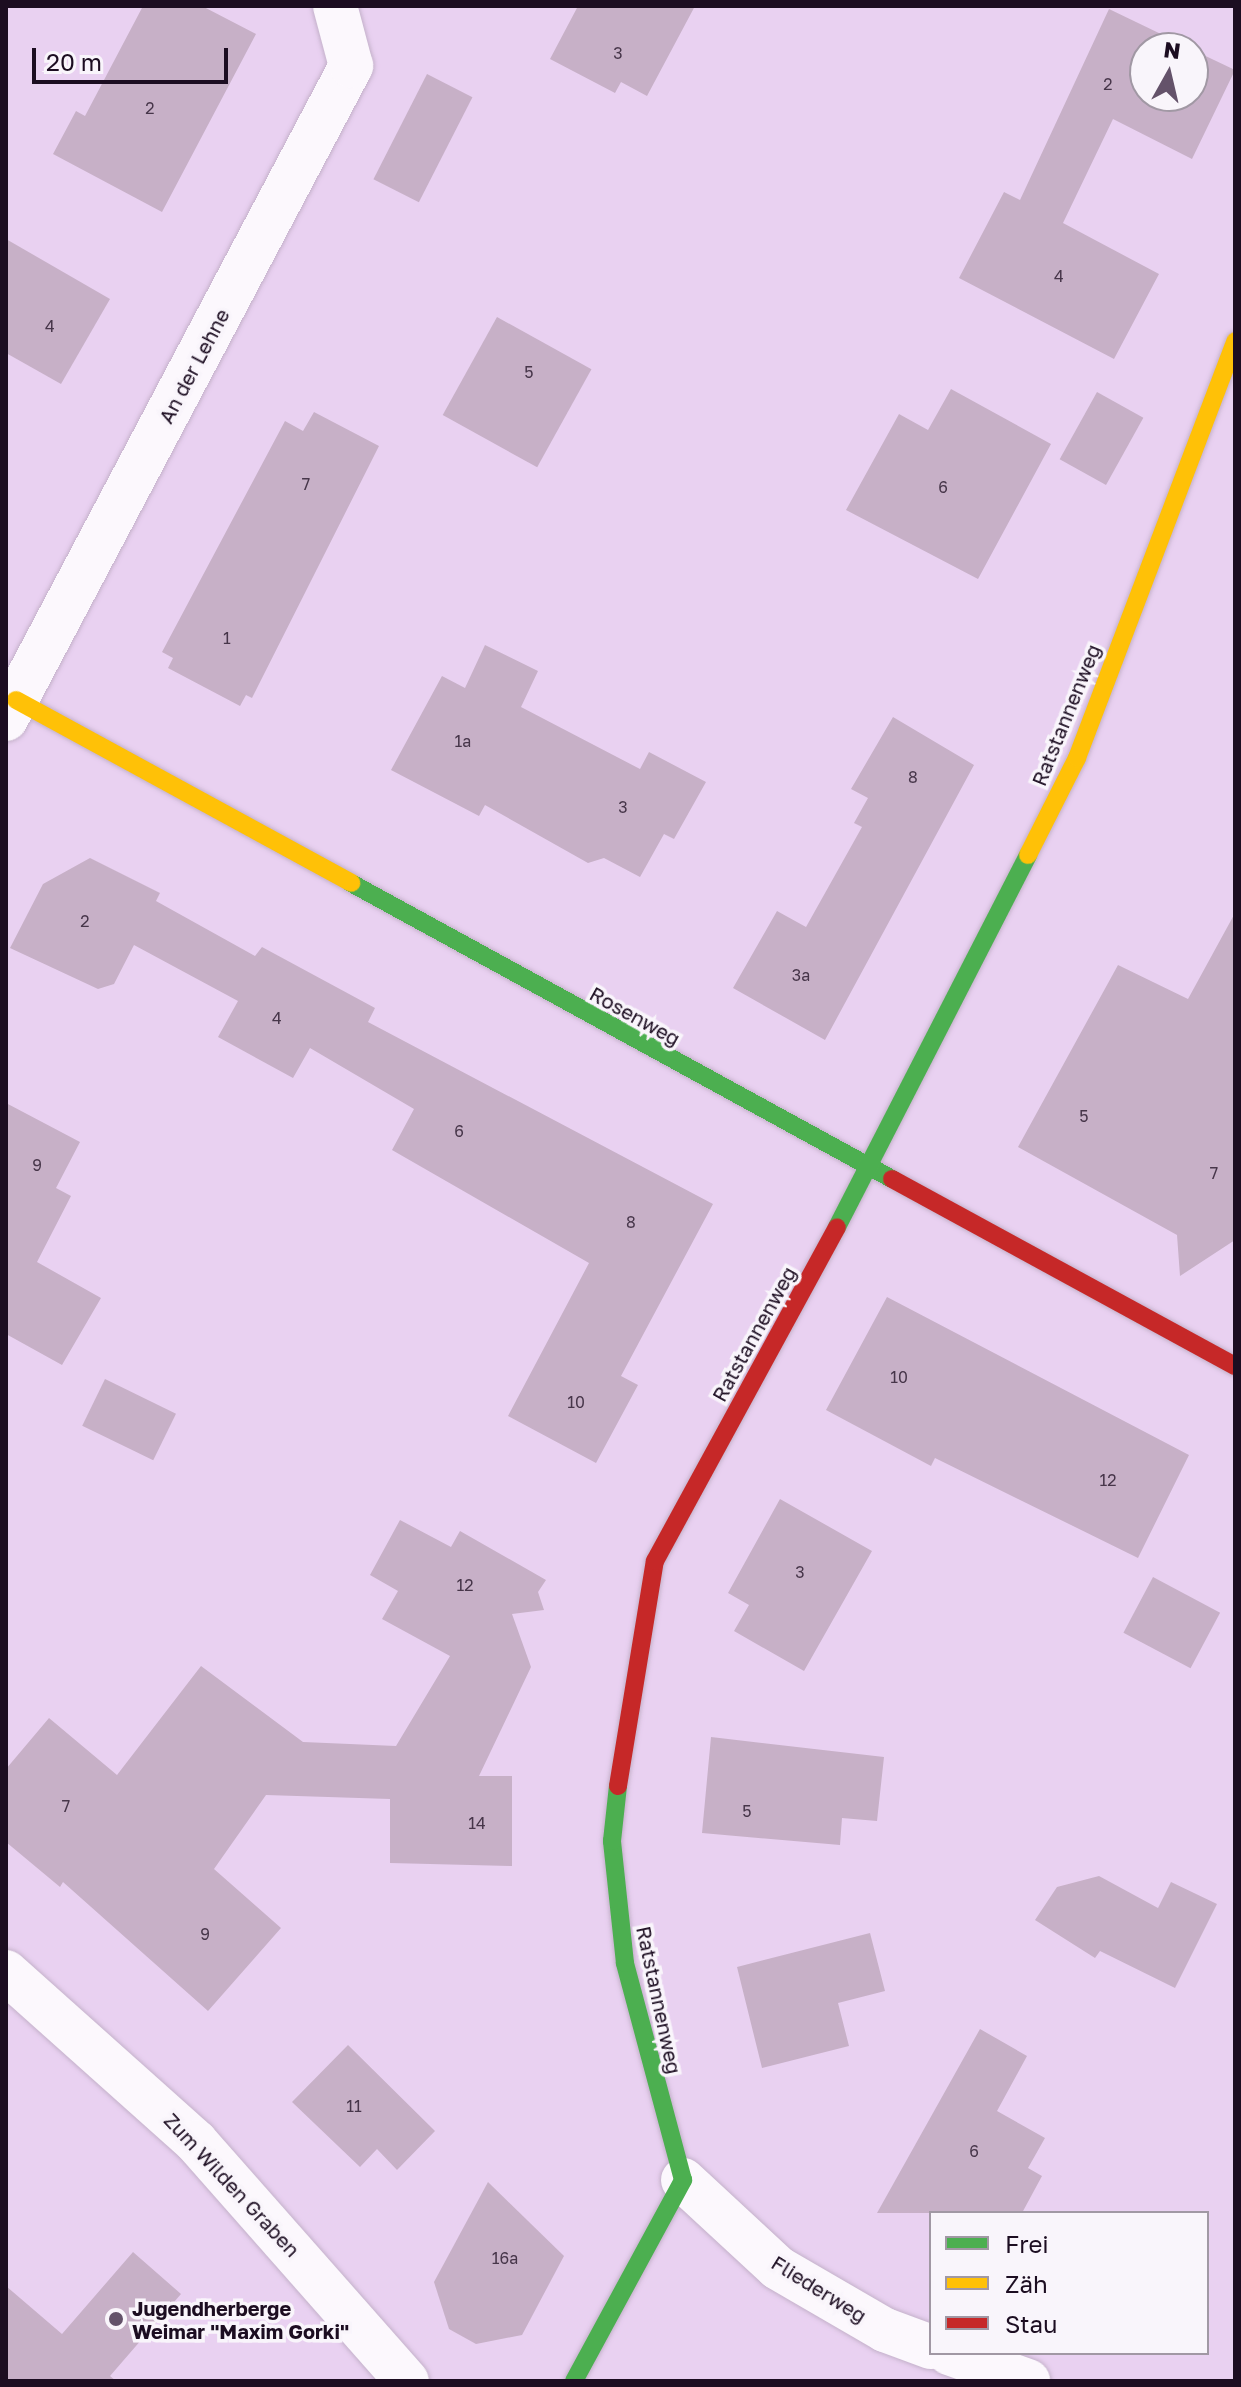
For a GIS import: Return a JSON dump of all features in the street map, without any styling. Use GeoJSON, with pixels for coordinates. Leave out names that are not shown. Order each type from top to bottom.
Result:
{"type":"FeatureCollection","features":[{"type":"Feature","properties":{"kind":"street","name":"An der Lehne"},"geometry":{"type":"LineString","coordinates":[[11,710],[351,66],[335,6]]}},
{"type":"Feature","properties":{"kind":"street","name":"Ratstannenweg"},"geometry":{"type":"LineString","coordinates":[[683,2180],[625,1963],[612,1841],[628,1699],[655,1561],[869,1169],[1077,758],[1235,341]]}},
{"type":"Feature","properties":{"kind":"street","name":"Rosenweg"},"geometry":{"type":"LineString","coordinates":[[11,710],[1235,1366]]}},
{"type":"Feature","properties":{"kind":"street","name":"Zum Wilden Graben"},"geometry":{"type":"LineString","coordinates":[[6,1972],[196,2142],[407,2381]]}},
{"type":"Feature","properties":{"kind":"street","name":"Fliederweg"},"geometry":{"type":"LineString","coordinates":[[683,2180],[778,2268],[885,2330],[929,2346]]}},
{"type":"Feature","properties":{"kind":"street"},"geometry":{"type":"LineString","coordinates":[[574,2381],[683,2180]]}},
{"type":"Feature","properties":{"kind":"street"},"geometry":{"type":"LineString","coordinates":[[955,2355],[1028,2381]]}},
{"type":"Feature","properties":{"kind":"building"},"geometry":{"type":"Polygon","coordinates":[[[143,6],[202,6],[256,34],[162,212],[53,154],[76,111],[85,116],[143,6]]]}},
{"type":"Feature","properties":{"kind":"building"},"geometry":{"type":"Polygon","coordinates":[[[578,6],[695,6],[647,96],[621,82],[615,93],[550,59],[578,6]]]}},
{"type":"Feature","properties":{"kind":"building"},"geometry":{"type":"Polygon","coordinates":[[[1109,9],[1157,32],[1129,32],[1129,112],[1209,112],[1209,58],[1235,70],[1192,159],[1113,119],[1063,223],[1159,274],[1114,359],[959,278],[1004,192],[1020,200],[1109,9]]]}},
{"type":"Feature","properties":{"kind":"building"},"geometry":{"type":"Polygon","coordinates":[[[427,74],[472,97],[419,202],[373,179],[427,74]]]}},
{"type":"Feature","properties":{"kind":"building"},"geometry":{"type":"Polygon","coordinates":[[[6,239],[110,299],[61,384],[6,353],[6,239]]]}},
{"type":"Feature","properties":{"kind":"building"},"geometry":{"type":"Polygon","coordinates":[[[497,317],[591,369],[537,467],[443,415],[497,317]]]}},
{"type":"Feature","properties":{"kind":"building"},"geometry":{"type":"Polygon","coordinates":[[[951,389],[1051,444],[978,579],[846,510],[899,414],[928,430],[951,389]]]}},
{"type":"Feature","properties":{"kind":"building"},"geometry":{"type":"Polygon","coordinates":[[[1097,392],[1143,418],[1106,485],[1060,459],[1097,392]]]}},
{"type":"Feature","properties":{"kind":"building"},"geometry":{"type":"Polygon","coordinates":[[[314,412],[379,446],[252,698],[246,695],[240,706],[168,668],[173,658],[162,652],[285,421],[303,431],[314,412]]]}},
{"type":"Feature","properties":{"kind":"building"},"geometry":{"type":"Polygon","coordinates":[[[485,645],[538,671],[521,707],[640,769],[649,752],[706,782],[674,839],[664,834],[640,877],[604,858],[588,863],[485,805],[479,816],[391,770],[442,676],[465,688],[485,645]]]}},
{"type":"Feature","properties":{"kind":"building"},"geometry":{"type":"Polygon","coordinates":[[[893,717],[974,765],[825,1040],[733,988],[777,911],[806,927],[862,827],[854,823],[868,798],[851,789],[893,717]]]}},
{"type":"Feature","properties":{"kind":"building"},"geometry":{"type":"Polygon","coordinates":[[[90,858],[160,893],[156,901],[255,956],[262,947],[375,1008],[368,1022],[713,1204],[621,1376],[638,1385],[596,1463],[508,1416],[589,1263],[392,1150],[414,1109],[310,1048],[293,1078],[218,1037],[238,1001],[134,945],[114,984],[98,989],[10,948],[43,884],[90,858]]]}},
{"type":"Feature","properties":{"kind":"building"},"geometry":{"type":"Polygon","coordinates":[[[1235,913],[1235,1240],[1180,1276],[1177,1235],[1018,1147],[1118,965],[1188,999],[1235,913]]]}},
{"type":"Feature","properties":{"kind":"building"},"geometry":{"type":"Polygon","coordinates":[[[6,1103],[80,1142],[56,1188],[71,1196],[37,1262],[101,1298],[62,1365],[6,1334],[6,1103]]]}},
{"type":"Feature","properties":{"kind":"building"},"geometry":{"type":"Polygon","coordinates":[[[887,1297],[1189,1455],[1138,1558],[935,1458],[931,1466],[826,1410],[887,1297]]]}},
{"type":"Feature","properties":{"kind":"building"},"geometry":{"type":"Polygon","coordinates":[[[105,1379],[176,1414],[153,1460],[82,1426],[105,1379]]]}},
{"type":"Feature","properties":{"kind":"building"},"geometry":{"type":"Polygon","coordinates":[[[780,1499],[872,1551],[804,1671],[734,1631],[749,1605],[728,1593],[780,1499]]]}},
{"type":"Feature","properties":{"kind":"building"},"geometry":{"type":"Polygon","coordinates":[[[400,1520],[451,1547],[460,1531],[546,1580],[538,1592],[544,1610],[512,1614],[531,1667],[479,1776],[512,1776],[512,1866],[390,1863],[390,1799],[266,1795],[214,1869],[281,1928],[208,2011],[63,1882],[60,1887],[6,1842],[6,1769],[49,1718],[117,1775],[201,1666],[303,1742],[396,1746],[450,1656],[382,1619],[398,1591],[370,1575],[400,1520]]]}},
{"type":"Feature","properties":{"kind":"building"},"geometry":{"type":"Polygon","coordinates":[[[1153,1577],[1220,1613],[1191,1668],[1123,1633],[1153,1577]]]}},
{"type":"Feature","properties":{"kind":"building"},"geometry":{"type":"Polygon","coordinates":[[[711,1737],[884,1757],[877,1821],[842,1818],[840,1845],[702,1833],[711,1737]]]}},
{"type":"Feature","properties":{"kind":"building"},"geometry":{"type":"Polygon","coordinates":[[[1099,1876],[1158,1908],[1171,1882],[1217,1904],[1175,1988],[1100,1951],[1095,1958],[1035,1920],[1057,1887],[1099,1876]]]}},
{"type":"Feature","properties":{"kind":"building"},"geometry":{"type":"Polygon","coordinates":[[[870,1933],[885,1991],[838,2003],[849,2046],[762,2068],[737,1967],[870,1933]]]}},
{"type":"Feature","properties":{"kind":"building"},"geometry":{"type":"Polygon","coordinates":[[[980,2029],[1027,2056],[997,2111],[1045,2138],[1028,2168],[1042,2176],[1023,2211],[877,2213],[980,2029]]]}},
{"type":"Feature","properties":{"kind":"building"},"geometry":{"type":"Polygon","coordinates":[[[348,2045],[435,2131],[397,2170],[377,2149],[360,2167],[292,2102],[348,2045]]]}},
{"type":"Feature","properties":{"kind":"building"},"geometry":{"type":"Polygon","coordinates":[[[488,2182],[564,2256],[522,2335],[476,2344],[449,2329],[434,2282],[488,2182]]]}},
{"type":"Feature","properties":{"kind":"building","name":"Jugendherberge Weimar \"Maxim Gorki\""},"geometry":{"type":"Polygon","coordinates":[[[133,2252],[181,2294],[110,2376],[116,2381],[6,2381],[6,2286],[62,2334],[133,2252]]]}},
{"type":"Feature","properties":{"kind":"traffic: fast"},"geometry":{"type":"LineString","coordinates":[[837,1227],[1028,855]]}},
{"type":"Feature","properties":{"kind":"traffic: fast"},"geometry":{"type":"LineString","coordinates":[[351,883],[892,1179]]}},
{"type":"Feature","properties":{"kind":"traffic: fast"},"geometry":{"type":"LineString","coordinates":[[574,2381],[683,2180],[625,1963],[612,1841],[618,1786]]}},
{"type":"Feature","properties":{"kind":"traffic: slow"},"geometry":{"type":"LineString","coordinates":[[1028,855],[1077,758],[1235,341]]}},
{"type":"Feature","properties":{"kind":"traffic: slow"},"geometry":{"type":"LineString","coordinates":[[16,700],[351,883]]}},
{"type":"Feature","properties":{"kind":"traffic: jam"},"geometry":{"type":"LineString","coordinates":[[892,1179],[1235,1366]]}},
{"type":"Feature","properties":{"kind":"traffic: jam"},"geometry":{"type":"LineString","coordinates":[[618,1786],[655,1561],[837,1227]]}},
{"type":"Feature","properties":{"kind":"place","name":"Jugendherberge Weimar \"Maxim Gorki\""},"geometry":{"type":"Point","coordinates":[116,2319]}}]}
